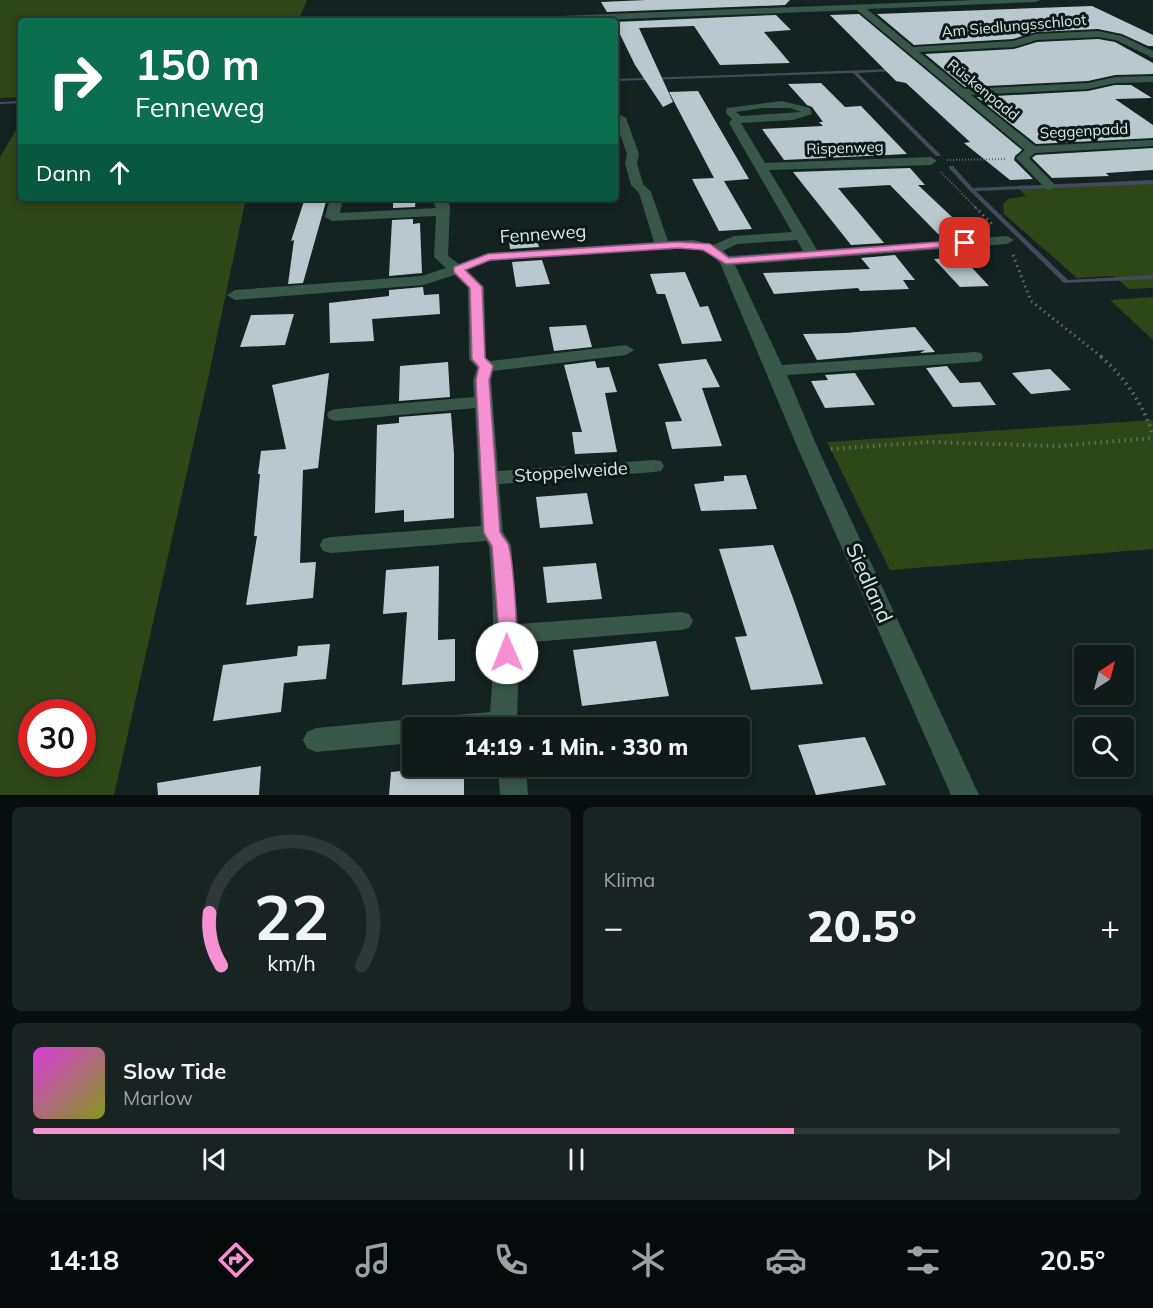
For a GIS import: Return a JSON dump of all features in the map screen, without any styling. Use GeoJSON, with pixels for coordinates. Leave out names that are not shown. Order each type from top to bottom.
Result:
{"type":"FeatureCollection","features":[{"type":"Feature","properties":{"kind":"street"},"geometry":{"type":"LineString","coordinates":[[582,18],[910,3],[1036,0]]}},
{"type":"Feature","properties":{"kind":"street","name":"Rüskenpadd"},"geometry":{"type":"LineString","coordinates":[[859,7],[962,92],[1027,154]]}},
{"type":"Feature","properties":{"kind":"street","name":"Am Siedlungsschloot"},"geometry":{"type":"LineString","coordinates":[[909,50],[1014,44],[1036,37],[1098,34],[1119,38],[1153,56]]}},
{"type":"Feature","properties":{"kind":"street"},"geometry":{"type":"LineString","coordinates":[[962,92],[1088,86],[1115,80],[1153,79]]}},
{"type":"Feature","properties":{"kind":"street","name":"Rispenweg"},"geometry":{"type":"LineString","coordinates":[[791,105],[806,110],[807,114],[793,117],[739,119],[731,114],[731,110],[791,105]]}},
{"type":"Feature","properties":{"kind":"street"},"geometry":{"type":"LineString","coordinates":[[618,117],[633,154],[631,163],[638,185],[645,192],[662,246]]}},
{"type":"Feature","properties":{"kind":"street"},"geometry":{"type":"LineString","coordinates":[[739,119],[735,123],[812,254]]}},
{"type":"Feature","properties":{"kind":"street","name":"Seggenpadd"},"geometry":{"type":"LineString","coordinates":[[1027,154],[1153,143]]}},
{"type":"Feature","properties":{"kind":"street","name":"Seggenpadd"},"geometry":{"type":"LineString","coordinates":[[1027,154],[1050,186]]}},
{"type":"Feature","properties":{"kind":"street","name":"Rispenweg"},"geometry":{"type":"LineString","coordinates":[[761,167],[931,161]]}},
{"type":"Feature","properties":{"kind":"street"},"geometry":{"type":"LineString","coordinates":[[336,201],[332,217],[441,205]]}},
{"type":"Feature","properties":{"kind":"street","name":"Stoppelweide"},"geometry":{"type":"LineString","coordinates":[[441,205],[441,257],[458,269],[476,287],[478,359],[486,366],[482,380],[492,533],[500,545],[508,634],[504,717]]}},
{"type":"Feature","properties":{"kind":"street"},"geometry":{"type":"LineString","coordinates":[[720,256],[734,240],[800,236]]}},
{"type":"Feature","properties":{"kind":"street"},"geometry":{"type":"LineString","coordinates":[[720,256],[812,254],[1007,240]]}},
{"type":"Feature","properties":{"kind":"street","name":"Fenneweg"},"geometry":{"type":"LineString","coordinates":[[235,295],[423,280],[488,257],[693,244],[720,256]]}},
{"type":"Feature","properties":{"kind":"street","name":"Siedland"},"geometry":{"type":"LineString","coordinates":[[720,256],[776,370],[809,451],[965,795]]}},
{"type":"Feature","properties":{"kind":"street"},"geometry":{"type":"LineString","coordinates":[[486,366],[626,350]]}},
{"type":"Feature","properties":{"kind":"street"},"geometry":{"type":"LineString","coordinates":[[776,370],[975,357]]}},
{"type":"Feature","properties":{"kind":"street"},"geometry":{"type":"LineString","coordinates":[[336,415],[483,402]]}},
{"type":"Feature","properties":{"kind":"street","name":"Stoppelweide"},"geometry":{"type":"LineString","coordinates":[[488,478],[654,466]]}},
{"type":"Feature","properties":{"kind":"street"},"geometry":{"type":"LineString","coordinates":[[331,545],[492,533]]}},
{"type":"Feature","properties":{"kind":"street"},"geometry":{"type":"LineString","coordinates":[[508,634],[681,621]]}},
{"type":"Feature","properties":{"kind":"street"},"geometry":{"type":"LineString","coordinates":[[316,740],[402,731]]}},
{"type":"Feature","properties":{"kind":"street"},"geometry":{"type":"LineString","coordinates":[[513,777],[514,795]]}},
{"type":"Feature","properties":{"kind":"path"},"geometry":{"type":"LineString","coordinates":[[956,160],[1027,154]]}},
{"type":"Feature","properties":{"kind":"path"},"geometry":{"type":"LineString","coordinates":[[809,451],[929,442],[1059,446],[1153,437],[1147,415],[1112,365],[1031,301],[1007,240],[931,161]]}},
{"type":"Feature","properties":{"kind":"green space"},"geometry":{"type":"Polygon","coordinates":[[[0,0],[307,0],[299,18],[18,18],[18,97],[0,98],[0,0]]]}},
{"type":"Feature","properties":{"kind":"green space"},"geometry":{"type":"Polygon","coordinates":[[[18,127],[18,201],[245,201],[208,379],[114,795],[0,795],[0,157],[18,127]]]}},
{"type":"Feature","properties":{"kind":"green space"},"geometry":{"type":"Polygon","coordinates":[[[1153,182],[1153,288],[1129,289],[1114,276],[1077,278],[1004,214],[1003,204],[1008,199],[1026,196],[1018,188],[1153,182]]]}},
{"type":"Feature","properties":{"kind":"green space"},"geometry":{"type":"Polygon","coordinates":[[[1153,297],[1153,340],[1110,300],[1153,297]]]}},
{"type":"Feature","properties":{"kind":"green space"},"geometry":{"type":"Polygon","coordinates":[[[1153,420],[1153,549],[890,570],[827,442],[1153,420]]]}},
{"type":"Feature","properties":{"kind":"building"},"geometry":{"type":"Polygon","coordinates":[[[790,0],[785,5],[607,12],[601,2],[790,0]]]}},
{"type":"Feature","properties":{"kind":"building"},"geometry":{"type":"Polygon","coordinates":[[[1092,6],[1153,35],[1153,46],[1148,46],[1122,34],[1098,29],[1036,32],[1013,39],[914,45],[877,14],[1092,6]]]}},
{"type":"Feature","properties":{"kind":"building"},"geometry":{"type":"Polygon","coordinates":[[[859,14],[1022,150],[1014,160],[1033,179],[1010,180],[964,143],[970,142],[906,83],[896,81],[830,15],[859,14]]]}},
{"type":"Feature","properties":{"kind":"building"},"geometry":{"type":"Polygon","coordinates":[[[776,15],[791,30],[764,32],[790,63],[720,65],[694,26],[639,28],[673,102],[663,107],[635,65],[618,30],[618,22],[776,15]]]}},
{"type":"Feature","properties":{"kind":"building"},"geometry":{"type":"Polygon","coordinates":[[[1098,39],[1115,42],[1153,63],[1153,74],[1115,75],[1088,81],[965,87],[925,54],[1014,49],[1037,42],[1098,39]]]}},
{"type":"Feature","properties":{"kind":"building"},"geometry":{"type":"Polygon","coordinates":[[[821,83],[845,107],[861,106],[907,154],[784,160],[762,129],[823,126],[819,122],[823,122],[812,107],[807,105],[788,84],[821,83]]]}},
{"type":"Feature","properties":{"kind":"building"},"geometry":{"type":"Polygon","coordinates":[[[1115,85],[1131,85],[1152,98],[1115,99],[1153,125],[1153,138],[1036,144],[977,97],[1088,91],[1115,85]]]}},
{"type":"Feature","properties":{"kind":"building"},"geometry":{"type":"Polygon","coordinates":[[[698,91],[749,179],[724,181],[752,229],[719,231],[692,179],[714,178],[669,92],[698,91]]]}},
{"type":"Feature","properties":{"kind":"building"},"geometry":{"type":"Polygon","coordinates":[[[1153,148],[1153,170],[1106,173],[1109,176],[1052,178],[1032,158],[1036,155],[1153,148]]]}},
{"type":"Feature","properties":{"kind":"building"},"geometry":{"type":"Polygon","coordinates":[[[910,168],[925,185],[918,185],[968,232],[938,234],[890,185],[838,188],[884,243],[851,245],[793,172],[910,168]]]}},
{"type":"Feature","properties":{"kind":"building"},"geometry":{"type":"Polygon","coordinates":[[[304,201],[326,201],[303,283],[288,284],[294,240],[291,241],[304,201]]]}},
{"type":"Feature","properties":{"kind":"building"},"geometry":{"type":"Polygon","coordinates":[[[393,201],[416,201],[415,207],[393,208],[393,201]]]}},
{"type":"Feature","properties":{"kind":"building"},"geometry":{"type":"Polygon","coordinates":[[[413,219],[413,224],[420,223],[422,273],[389,276],[392,220],[413,219]]]}},
{"type":"Feature","properties":{"kind":"building"},"geometry":{"type":"Polygon","coordinates":[[[534,230],[539,247],[510,249],[508,231],[534,230]]]}},
{"type":"Feature","properties":{"kind":"building"},"geometry":{"type":"Polygon","coordinates":[[[895,255],[915,280],[903,280],[909,289],[860,291],[858,288],[774,294],[763,273],[870,269],[861,258],[895,255]]]}},
{"type":"Feature","properties":{"kind":"building"},"geometry":{"type":"Polygon","coordinates":[[[962,257],[989,286],[960,287],[934,259],[962,257]]]}},
{"type":"Feature","properties":{"kind":"building"},"geometry":{"type":"Polygon","coordinates":[[[542,260],[550,284],[516,287],[512,262],[542,260]]]}},
{"type":"Feature","properties":{"kind":"building"},"geometry":{"type":"Polygon","coordinates":[[[685,272],[700,307],[708,306],[722,341],[682,344],[665,294],[657,294],[650,274],[685,272]]]}},
{"type":"Feature","properties":{"kind":"building"},"geometry":{"type":"Polygon","coordinates":[[[423,287],[424,295],[439,294],[440,314],[372,319],[374,341],[330,343],[329,303],[389,296],[389,290],[423,287]]]}},
{"type":"Feature","properties":{"kind":"building"},"geometry":{"type":"Polygon","coordinates":[[[294,314],[285,345],[240,347],[251,315],[294,314]]]}},
{"type":"Feature","properties":{"kind":"building"},"geometry":{"type":"Polygon","coordinates":[[[586,325],[592,347],[554,351],[549,327],[586,325]]]}},
{"type":"Feature","properties":{"kind":"building"},"geometry":{"type":"Polygon","coordinates":[[[915,327],[935,352],[920,353],[925,350],[817,360],[803,334],[845,333],[915,327]]]}},
{"type":"Feature","properties":{"kind":"building"},"geometry":{"type":"Polygon","coordinates":[[[706,359],[720,387],[702,388],[722,446],[672,449],[665,422],[682,421],[658,364],[706,359]]]}},
{"type":"Feature","properties":{"kind":"building"},"geometry":{"type":"Polygon","coordinates":[[[595,361],[597,368],[609,367],[617,392],[605,393],[617,452],[575,454],[572,432],[582,432],[564,365],[595,361]]]}},
{"type":"Feature","properties":{"kind":"building"},"geometry":{"type":"Polygon","coordinates":[[[448,362],[450,397],[399,401],[400,366],[448,362]]]}},
{"type":"Feature","properties":{"kind":"building"},"geometry":{"type":"Polygon","coordinates":[[[947,366],[960,383],[980,382],[996,405],[953,407],[926,368],[947,366]]]}},
{"type":"Feature","properties":{"kind":"building"},"geometry":{"type":"Polygon","coordinates":[[[1050,369],[1071,390],[1031,394],[1012,373],[1050,369]]]}},
{"type":"Feature","properties":{"kind":"building"},"geometry":{"type":"Polygon","coordinates":[[[329,373],[318,468],[303,470],[300,563],[316,562],[313,598],[246,605],[257,536],[254,536],[261,451],[286,449],[272,385],[329,373]]]}},
{"type":"Feature","properties":{"kind":"building"},"geometry":{"type":"Polygon","coordinates":[[[855,373],[875,405],[825,408],[811,381],[828,380],[825,375],[855,373]]]}},
{"type":"Feature","properties":{"kind":"building"},"geometry":{"type":"Polygon","coordinates":[[[451,413],[454,454],[454,518],[404,522],[404,510],[375,513],[377,425],[399,423],[399,417],[451,413]]]}},
{"type":"Feature","properties":{"kind":"building"},"geometry":{"type":"Polygon","coordinates":[[[746,475],[757,509],[701,511],[694,484],[724,481],[724,476],[746,475]]]}},
{"type":"Feature","properties":{"kind":"building"},"geometry":{"type":"Polygon","coordinates":[[[587,493],[593,524],[540,528],[536,497],[587,493]]]}},
{"type":"Feature","properties":{"kind":"building"},"geometry":{"type":"Polygon","coordinates":[[[773,545],[823,684],[751,690],[735,637],[747,636],[719,549],[773,545]]]}},
{"type":"Feature","properties":{"kind":"building"},"geometry":{"type":"Polygon","coordinates":[[[596,563],[602,599],[547,603],[543,567],[596,563]]]}},
{"type":"Feature","properties":{"kind":"building"},"geometry":{"type":"Polygon","coordinates":[[[439,566],[438,640],[455,639],[455,681],[402,685],[407,612],[383,614],[386,570],[439,566]]]}},
{"type":"Feature","properties":{"kind":"building"},"geometry":{"type":"Polygon","coordinates":[[[656,641],[669,696],[582,706],[573,650],[656,641]]]}},
{"type":"Feature","properties":{"kind":"building"},"geometry":{"type":"Polygon","coordinates":[[[330,644],[326,679],[284,683],[281,712],[213,721],[223,665],[297,656],[298,646],[330,644]]]}},
{"type":"Feature","properties":{"kind":"building"},"geometry":{"type":"Polygon","coordinates":[[[865,737],[886,785],[816,795],[798,745],[865,737]]]}},
{"type":"Feature","properties":{"kind":"building"},"geometry":{"type":"Polygon","coordinates":[[[261,766],[259,795],[158,795],[157,783],[261,766]]]}},
{"type":"Feature","properties":{"kind":"building"},"geometry":{"type":"Polygon","coordinates":[[[402,771],[402,777],[464,777],[464,795],[389,795],[391,772],[402,771]]]}},
{"type":"Feature","properties":{"kind":"waterway"},"geometry":{"type":"LineString","coordinates":[[854,71],[894,70]]}},
{"type":"Feature","properties":{"kind":"waterway"},"geometry":{"type":"LineString","coordinates":[[618,80],[854,71]]}},
{"type":"Feature","properties":{"kind":"waterway"},"geometry":{"type":"LineString","coordinates":[[854,71],[938,155]]}},
{"type":"Feature","properties":{"kind":"waterway"},"geometry":{"type":"LineString","coordinates":[[0,103],[18,102]]}},
{"type":"Feature","properties":{"kind":"waterway"},"geometry":{"type":"LineString","coordinates":[[951,167],[972,190]]}},
{"type":"Feature","properties":{"kind":"waterway"},"geometry":{"type":"LineString","coordinates":[[972,190],[1153,182]]}},
{"type":"Feature","properties":{"kind":"waterway"},"geometry":{"type":"LineString","coordinates":[[972,190],[1066,282],[1153,277]]}},
{"type":"Feature","properties":{"kind":"route"},"geometry":{"type":"LineString","coordinates":[[507,653],[508,634],[500,545],[492,533],[482,380],[486,366],[478,359],[476,287],[458,269],[488,257],[693,244],[714,250],[726,261],[965,243]]}}]}
